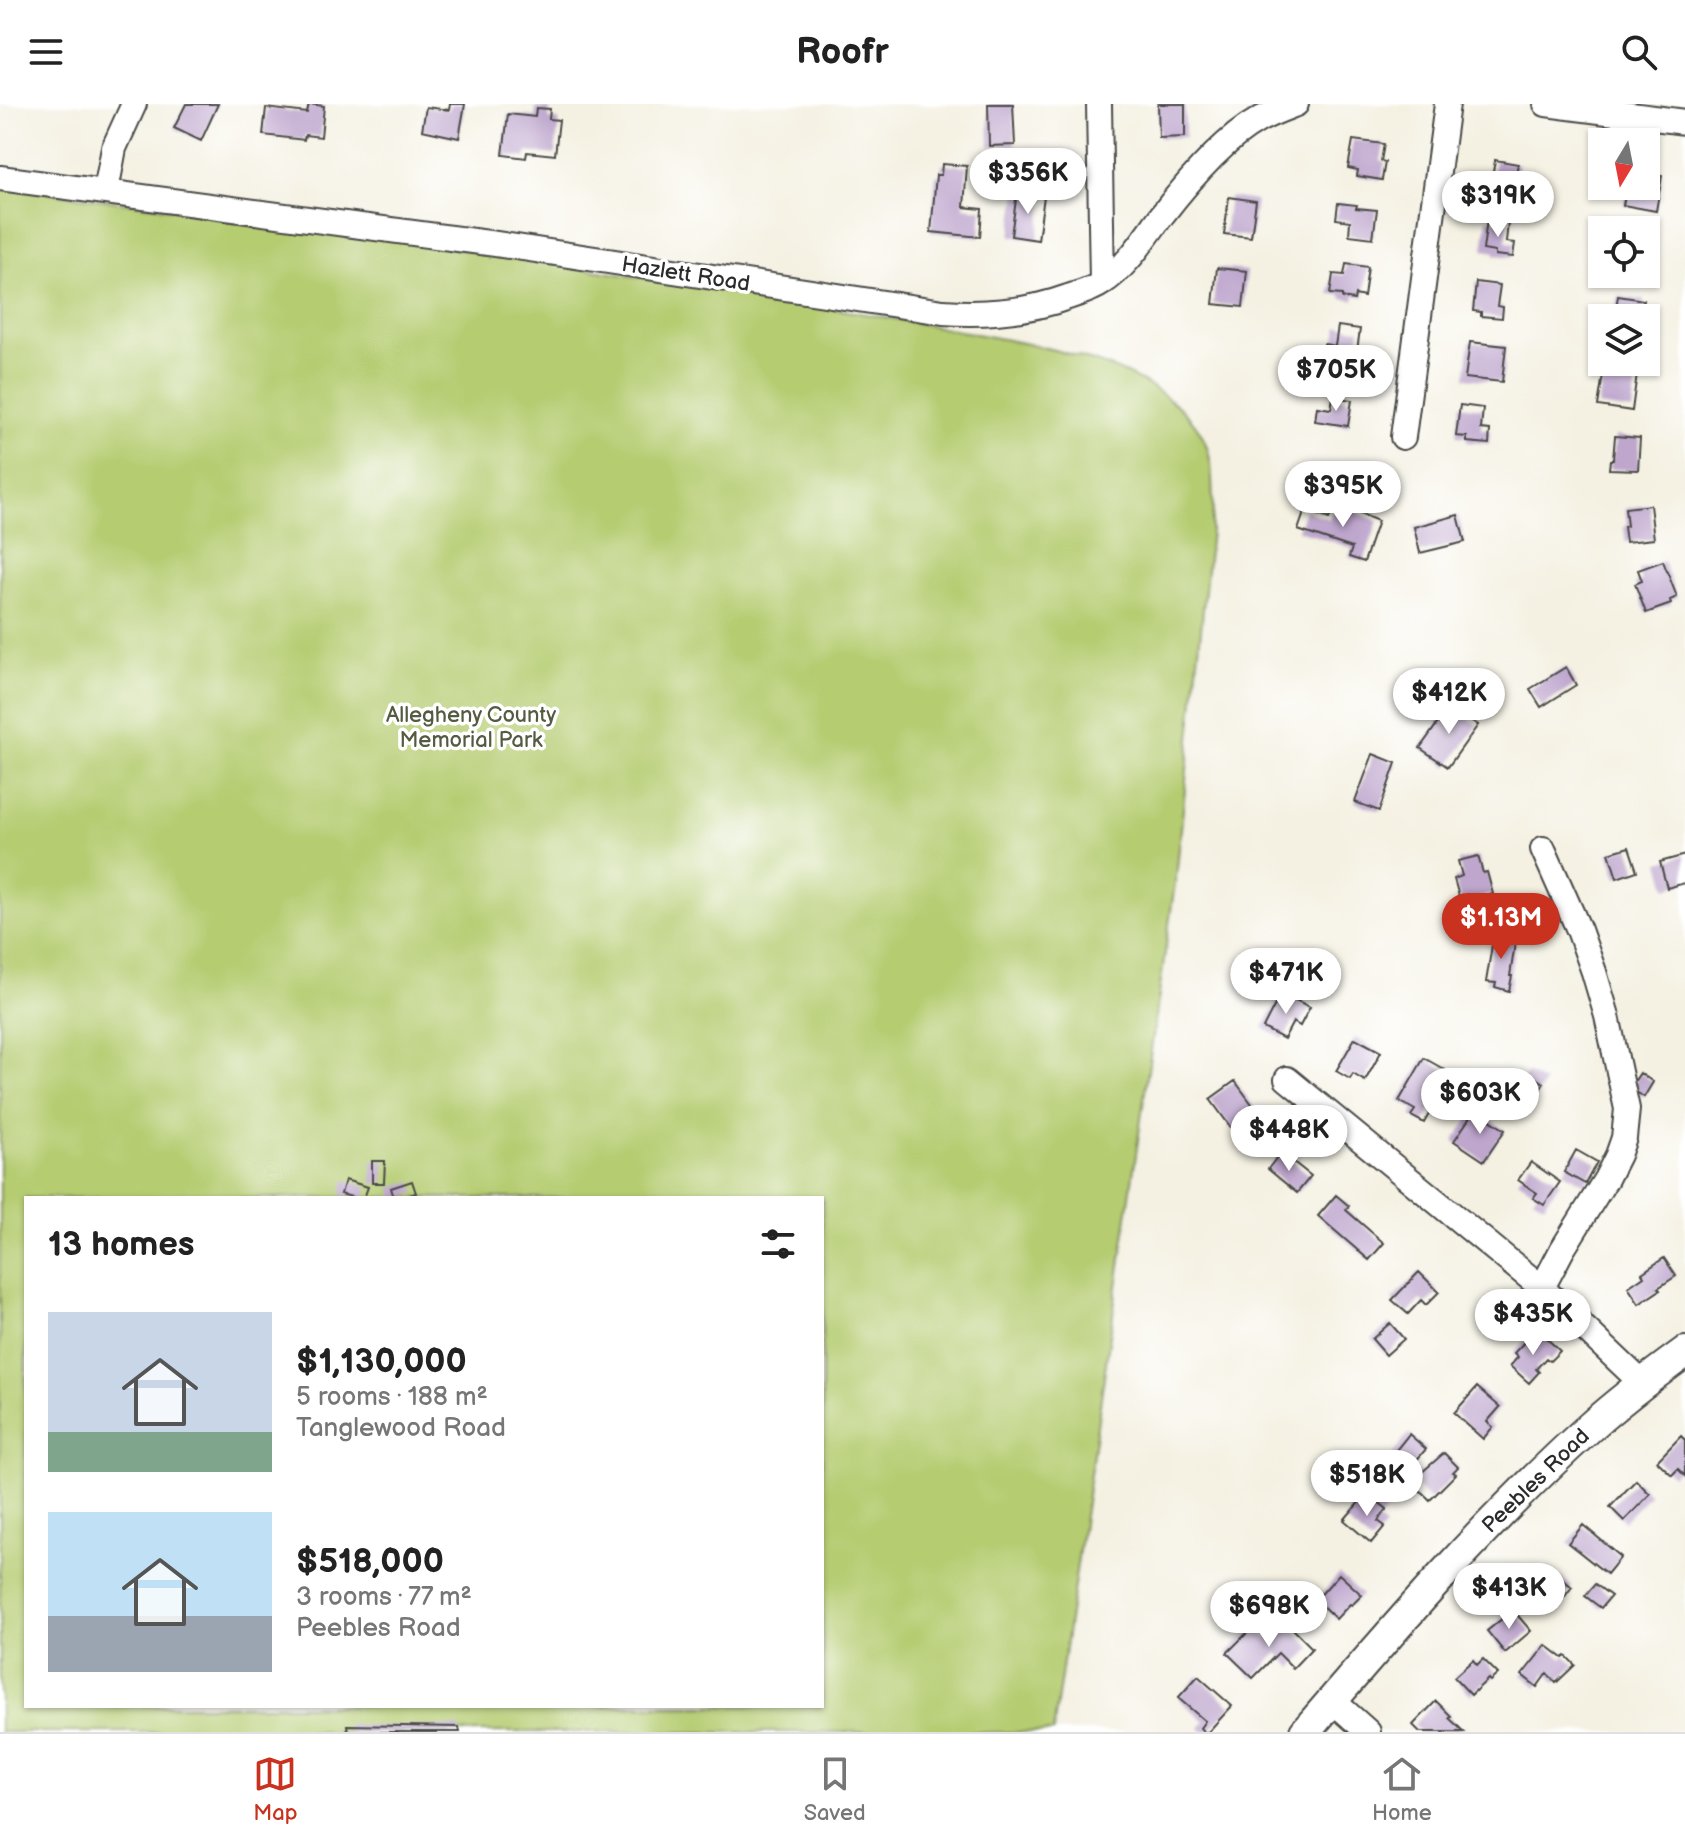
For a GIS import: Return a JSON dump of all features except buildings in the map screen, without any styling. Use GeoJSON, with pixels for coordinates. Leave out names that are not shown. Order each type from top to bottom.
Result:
{"type":"FeatureCollection","features":[{"type":"Feature","properties":{"kind":"main road","name":"Peebles Road"},"geometry":{"type":"LineString","coordinates":[[1305,1732],[1495,1517],[1591,1426],[1685,1352]]}},
{"type":"Feature","properties":{"kind":"street"},"geometry":{"type":"LineString","coordinates":[[106,191],[114,148],[134,104]]}},
{"type":"Feature","properties":{"kind":"street"},"geometry":{"type":"LineString","coordinates":[[1099,104],[1102,283]]}},
{"type":"Feature","properties":{"kind":"street","name":"Hazlett Road"},"geometry":{"type":"LineString","coordinates":[[0,178],[496,244],[973,314],[1021,310],[1065,299],[1102,283],[1131,256],[1171,204],[1232,139],[1255,122],[1296,104]]}},
{"type":"Feature","properties":{"kind":"street"},"geometry":{"type":"LineString","coordinates":[[1403,437],[1447,104]]}},
{"type":"Feature","properties":{"kind":"street"},"geometry":{"type":"LineString","coordinates":[[1546,104],[1685,122]]}},
{"type":"Feature","properties":{"kind":"street"},"geometry":{"type":"LineString","coordinates":[[1542,1288],[1618,1155],[1624,1138],[1627,1109],[1594,972],[1543,849]]}},
{"type":"Feature","properties":{"kind":"street"},"geometry":{"type":"LineString","coordinates":[[1287,1079],[1542,1288],[1643,1384]]}},
{"type":"Feature","properties":{"kind":"street"},"geometry":{"type":"LineString","coordinates":[[1332,1700],[1368,1732]]}},
{"type":"Feature","properties":{"kind":"green space","name":"Allegheny County Memorial Park"},"geometry":{"type":"Polygon","coordinates":[[[0,186],[486,253],[994,337],[1074,355],[1125,373],[1169,399],[1194,423],[1202,435],[1210,461],[1213,510],[1177,869],[1053,1732],[0,1732],[0,186]]]}}]}
